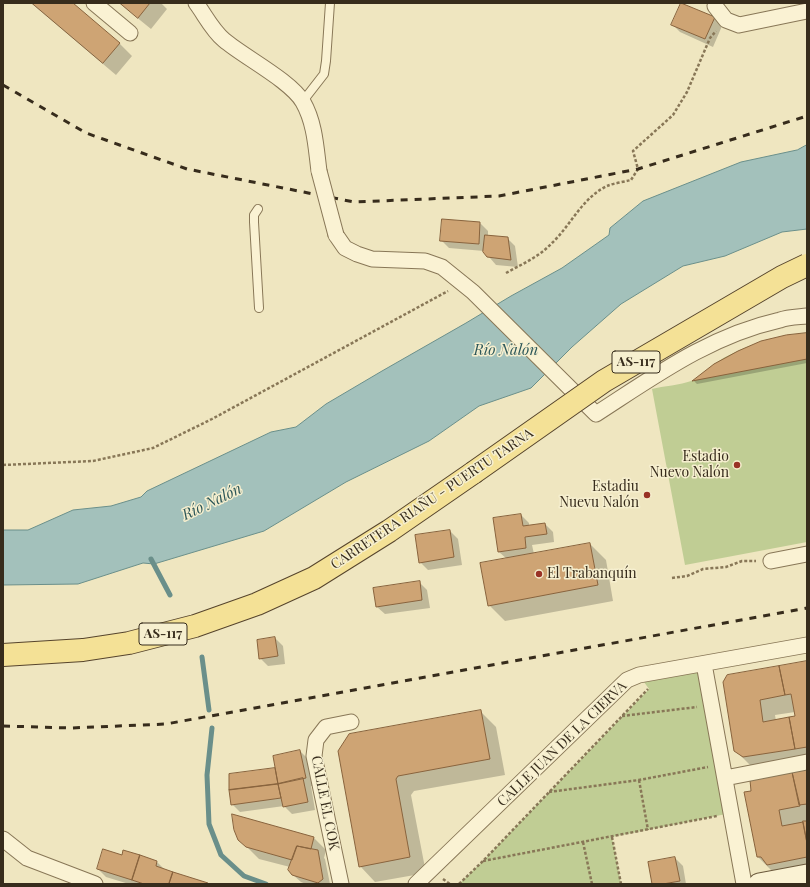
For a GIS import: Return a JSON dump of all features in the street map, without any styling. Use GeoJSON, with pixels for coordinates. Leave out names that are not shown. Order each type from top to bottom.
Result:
{"type":"FeatureCollection","features":[{"type":"Feature","properties":{"kind":"main road","name":"CARRETERA RIAÑU - PUERTU TARNA"},"geometry":{"type":"LineString","coordinates":[[3,654],[83,650],[129,643],[195,626],[257,604],[314,578],[389,531],[604,381],[782,277],[807,265]]}},
{"type":"Feature","properties":{"kind":"street"},"geometry":{"type":"LineString","coordinates":[[94,3],[130,33]]}},
{"type":"Feature","properties":{"kind":"street"},"geometry":{"type":"LineString","coordinates":[[199,5],[222,39],[286,84],[303,101],[312,124],[316,140],[319,171],[336,235],[345,248],[372,259],[424,261],[442,267],[469,288],[572,392],[596,414],[683,358],[712,343],[742,330],[781,319],[807,316]]}},
{"type":"Feature","properties":{"kind":"street"},"geometry":{"type":"LineString","coordinates":[[714,6],[726,20],[739,25],[807,11]]}},
{"type":"Feature","properties":{"kind":"street"},"geometry":{"type":"LineString","coordinates":[[771,560],[807,554]]}},
{"type":"Feature","properties":{"kind":"street","name":"CALLE JUAN DE LA CIERVA"},"geometry":{"type":"LineString","coordinates":[[416,884],[627,680],[639,675],[807,645]]}},
{"type":"Feature","properties":{"kind":"street"},"geometry":{"type":"LineString","coordinates":[[704,664],[744,884]]}},
{"type":"Feature","properties":{"kind":"street","name":"CALLE EL COK"},"geometry":{"type":"LineString","coordinates":[[341,884],[314,756],[316,740],[326,727],[351,722]]}},
{"type":"Feature","properties":{"kind":"street"},"geometry":{"type":"LineString","coordinates":[[724,771],[807,762]]}},
{"type":"Feature","properties":{"kind":"street"},"geometry":{"type":"LineString","coordinates":[[3,839],[27,858],[95,884]]}},
{"type":"Feature","properties":{"kind":"street"},"geometry":{"type":"LineString","coordinates":[[759,884],[807,874]]}},
{"type":"Feature","properties":{"kind":"lane"},"geometry":{"type":"LineString","coordinates":[[303,101],[324,74],[330,3]]}},
{"type":"Feature","properties":{"kind":"lane"},"geometry":{"type":"LineString","coordinates":[[258,209],[254,215],[254,222],[259,308]]}},
{"type":"Feature","properties":{"kind":"path"},"geometry":{"type":"LineString","coordinates":[[506,273],[536,257],[553,243],[580,209],[596,194],[608,186],[631,180],[638,169],[633,151],[673,115],[687,92],[710,38],[726,20]]}},
{"type":"Feature","properties":{"kind":"path"},"geometry":{"type":"LineString","coordinates":[[3,465],[93,461],[153,448],[219,415],[384,327],[437,296],[469,288]]}},
{"type":"Feature","properties":{"kind":"path"},"geometry":{"type":"LineString","coordinates":[[672,578],[687,576],[704,569],[726,567],[742,561],[771,560]]}},
{"type":"Feature","properties":{"kind":"path"},"geometry":{"type":"LineString","coordinates":[[459,884],[649,689],[639,675]]}},
{"type":"Feature","properties":{"kind":"path"},"geometry":{"type":"LineString","coordinates":[[622,716],[712,705]]}},
{"type":"Feature","properties":{"kind":"path"},"geometry":{"type":"LineString","coordinates":[[549,792],[724,771]]}},
{"type":"Feature","properties":{"kind":"path"},"geometry":{"type":"LineString","coordinates":[[639,780],[648,830]]}},
{"type":"Feature","properties":{"kind":"path"},"geometry":{"type":"LineString","coordinates":[[483,861],[731,814]]}},
{"type":"Feature","properties":{"kind":"path"},"geometry":{"type":"LineString","coordinates":[[612,837],[621,884]]}},
{"type":"Feature","properties":{"kind":"path"},"geometry":{"type":"LineString","coordinates":[[583,842],[592,884]]}},
{"type":"Feature","properties":{"kind":"green space","name":"Estadio Nuevo Nalón"},"geometry":{"type":"Polygon","coordinates":[[[807,333],[807,542],[685,565],[652,389],[682,384],[694,380],[724,358],[758,343],[770,339],[807,333]]]}},
{"type":"Feature","properties":{"kind":"green space"},"geometry":{"type":"Polygon","coordinates":[[[704,664],[731,813],[612,837],[621,884],[459,884],[649,689],[639,675],[704,664]]]}},
{"type":"Feature","properties":{"kind":"water","name":"Río Nalón"},"geometry":{"type":"Polygon","coordinates":[[[807,145],[807,229],[782,232],[725,256],[683,266],[621,304],[572,347],[531,388],[479,406],[429,441],[346,482],[264,531],[154,564],[143,563],[78,584],[3,585],[3,530],[28,530],[73,510],[111,506],[141,497],[147,491],[271,432],[296,427],[326,404],[511,296],[562,268],[609,235],[610,228],[643,201],[741,162],[797,150],[807,145]]]}},
{"type":"Feature","properties":{"kind":"building"},"geometry":{"type":"Polygon","coordinates":[[[32,3],[73,3],[120,43],[103,63],[32,3]]]}},
{"type":"Feature","properties":{"kind":"building"},"geometry":{"type":"Polygon","coordinates":[[[120,3],[150,3],[138,18],[120,3]]]}},
{"type":"Feature","properties":{"kind":"building"},"geometry":{"type":"Polygon","coordinates":[[[681,3],[715,17],[705,39],[671,25],[681,3]]]}},
{"type":"Feature","properties":{"kind":"building"},"geometry":{"type":"Polygon","coordinates":[[[442,219],[480,222],[479,244],[440,241],[442,219]]]}},
{"type":"Feature","properties":{"kind":"building"},"geometry":{"type":"Polygon","coordinates":[[[485,235],[508,237],[511,260],[487,257],[483,252],[485,235]]]}},
{"type":"Feature","properties":{"kind":"building"},"geometry":{"type":"Polygon","coordinates":[[[807,333],[807,359],[692,381],[714,364],[761,341],[786,335],[807,333]]]}},
{"type":"Feature","properties":{"kind":"building"},"geometry":{"type":"Polygon","coordinates":[[[521,514],[523,526],[545,523],[547,534],[525,537],[526,548],[498,552],[493,518],[521,514]]]}},
{"type":"Feature","properties":{"kind":"building"},"geometry":{"type":"Polygon","coordinates":[[[450,530],[454,557],[419,563],[415,535],[450,530]]]}},
{"type":"Feature","properties":{"kind":"building","name":"El Trabanquín"},"geometry":{"type":"Polygon","coordinates":[[[590,543],[598,585],[488,606],[480,563],[590,543]]]}},
{"type":"Feature","properties":{"kind":"building"},"geometry":{"type":"Polygon","coordinates":[[[420,581],[422,600],[376,607],[373,588],[420,581]]]}},
{"type":"Feature","properties":{"kind":"building"},"geometry":{"type":"Polygon","coordinates":[[[275,637],[278,656],[259,659],[257,640],[275,637]]]}},
{"type":"Feature","properties":{"kind":"building"},"geometry":{"type":"Polygon","coordinates":[[[807,661],[807,747],[795,749],[789,717],[795,716],[791,694],[785,695],[779,666],[807,661]]]}},
{"type":"Feature","properties":{"kind":"building"},"geometry":{"type":"Polygon","coordinates":[[[779,666],[785,695],[760,700],[763,722],[789,717],[795,749],[743,757],[734,751],[723,682],[727,675],[779,666]]]}},
{"type":"Feature","properties":{"kind":"building"},"geometry":{"type":"Polygon","coordinates":[[[481,710],[490,759],[398,776],[396,779],[410,857],[359,867],[338,751],[349,734],[481,710]]]}},
{"type":"Feature","properties":{"kind":"building"},"geometry":{"type":"Polygon","coordinates":[[[300,750],[306,778],[278,784],[273,756],[300,750]]]}},
{"type":"Feature","properties":{"kind":"building"},"geometry":{"type":"Polygon","coordinates":[[[275,768],[278,784],[229,790],[229,774],[275,768]]]}},
{"type":"Feature","properties":{"kind":"building"},"geometry":{"type":"Polygon","coordinates":[[[807,769],[807,804],[799,805],[792,772],[807,769]]]}},
{"type":"Feature","properties":{"kind":"building"},"geometry":{"type":"Polygon","coordinates":[[[792,772],[800,806],[779,810],[782,826],[803,822],[807,843],[807,857],[767,865],[761,857],[757,857],[744,792],[751,791],[750,780],[792,772]]]}},
{"type":"Feature","properties":{"kind":"building"},"geometry":{"type":"Polygon","coordinates":[[[303,778],[308,802],[283,807],[278,784],[303,778]]]}},
{"type":"Feature","properties":{"kind":"building"},"geometry":{"type":"Polygon","coordinates":[[[278,784],[281,798],[231,805],[229,790],[278,784]]]}},
{"type":"Feature","properties":{"kind":"building"},"geometry":{"type":"Polygon","coordinates":[[[232,814],[314,837],[311,849],[297,846],[292,860],[246,847],[238,840],[234,830],[232,814]]]}},
{"type":"Feature","properties":{"kind":"building"},"geometry":{"type":"Polygon","coordinates":[[[803,821],[807,821],[807,843],[803,821]]]}},
{"type":"Feature","properties":{"kind":"building"},"geometry":{"type":"Polygon","coordinates":[[[297,846],[318,850],[323,879],[318,883],[292,875],[288,870],[297,846]]]}},
{"type":"Feature","properties":{"kind":"building"},"geometry":{"type":"Polygon","coordinates":[[[103,849],[122,855],[123,850],[140,855],[132,880],[97,869],[103,849]]]}},
{"type":"Feature","properties":{"kind":"building"},"geometry":{"type":"Polygon","coordinates":[[[140,855],[157,861],[156,866],[173,872],[169,884],[144,884],[132,880],[140,855]]]}},
{"type":"Feature","properties":{"kind":"building"},"geometry":{"type":"Polygon","coordinates":[[[675,857],[680,881],[652,884],[648,862],[675,857]]]}},
{"type":"Feature","properties":{"kind":"building"},"geometry":{"type":"Polygon","coordinates":[[[173,872],[208,883],[169,884],[173,872]]]}},
{"type":"Feature","properties":{"kind":"waterway"},"geometry":{"type":"LineString","coordinates":[[151,559],[170,595]]}},
{"type":"Feature","properties":{"kind":"waterway"},"geometry":{"type":"LineString","coordinates":[[202,657],[209,710]]}},
{"type":"Feature","properties":{"kind":"waterway"},"geometry":{"type":"LineString","coordinates":[[212,728],[207,775],[209,824],[221,855],[244,876],[266,884]]}},
{"type":"Feature","properties":{"kind":"railway"},"geometry":{"type":"LineString","coordinates":[[3,85],[86,133],[187,169],[354,202],[499,196],[638,169],[807,116]]}},
{"type":"Feature","properties":{"kind":"railway"},"geometry":{"type":"LineString","coordinates":[[3,726],[71,728],[166,724],[807,608]]}},
{"type":"Feature","properties":{"kind":"place","name":"Estadio Nuevo Nalón"},"geometry":{"type":"Point","coordinates":[737,465]}},
{"type":"Feature","properties":{"kind":"place","name":"Estadiu Nuevu Nalón"},"geometry":{"type":"Point","coordinates":[647,495]}},
{"type":"Feature","properties":{"kind":"place","name":"El Trabanquín"},"geometry":{"type":"Point","coordinates":[539,574]}}]}
